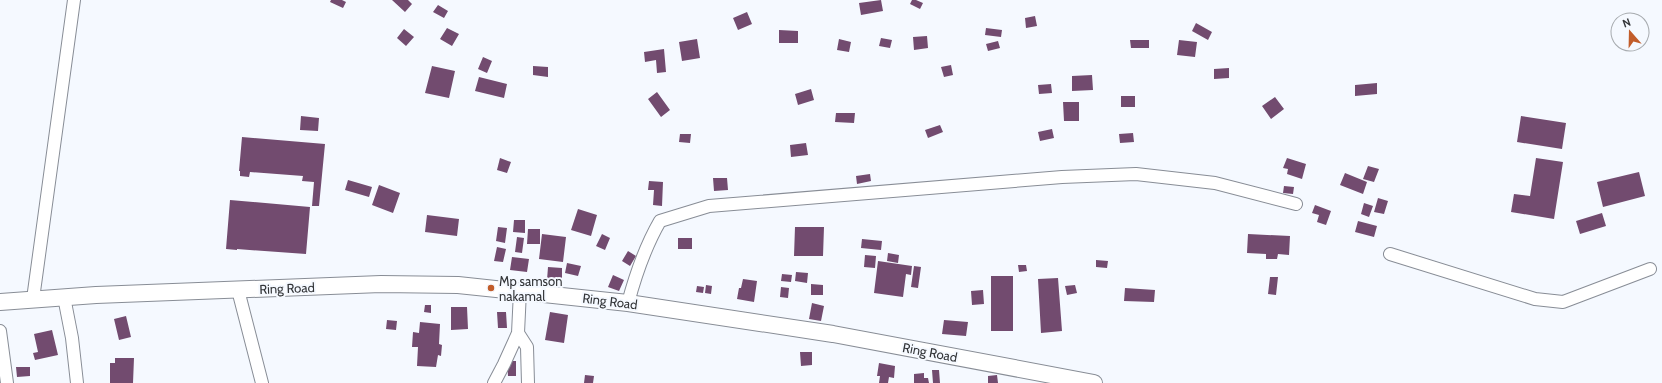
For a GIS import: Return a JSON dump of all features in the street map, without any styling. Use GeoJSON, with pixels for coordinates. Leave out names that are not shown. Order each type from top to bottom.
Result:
{"type":"FeatureCollection","features":[{"type":"Feature","properties":{"kind":"main road","name":"Ring Road"},"geometry":{"type":"LineString","coordinates":[[0,302],[64,297],[405,283],[458,284],[628,302],[833,334],[1094,383]]}},
{"type":"Feature","properties":{"kind":"street"},"geometry":{"type":"LineString","coordinates":[[34,300],[74,0]]}},
{"type":"Feature","properties":{"kind":"street"},"geometry":{"type":"LineString","coordinates":[[628,302],[637,270],[649,240],[660,221],[709,206],[1062,177],[1136,174],[1214,183],[1296,204]]}},
{"type":"Feature","properties":{"kind":"street"},"geometry":{"type":"LineString","coordinates":[[1390,254],[1535,299],[1563,302],[1650,269]]}},
{"type":"Feature","properties":{"kind":"street"},"geometry":{"type":"LineString","coordinates":[[238,290],[262,383]]}},
{"type":"Feature","properties":{"kind":"street"},"geometry":{"type":"LineString","coordinates":[[494,383],[518,333],[520,291]]}},
{"type":"Feature","properties":{"kind":"street"},"geometry":{"type":"LineString","coordinates":[[64,297],[72,338],[77,383]]}},
{"type":"Feature","properties":{"kind":"street"},"geometry":{"type":"LineString","coordinates":[[0,331],[7,383]]}},
{"type":"Feature","properties":{"kind":"street"},"geometry":{"type":"LineString","coordinates":[[518,333],[528,347],[528,383]]}},
{"type":"Feature","properties":{"kind":"building"},"geometry":{"type":"Polygon","coordinates":[[[331,0],[342,0],[346,2],[343,8],[330,2],[331,0]]]}},
{"type":"Feature","properties":{"kind":"building"},"geometry":{"type":"Polygon","coordinates":[[[392,0],[408,0],[412,4],[405,12],[392,0]]]}},
{"type":"Feature","properties":{"kind":"building"},"geometry":{"type":"Polygon","coordinates":[[[881,0],[883,11],[861,15],[859,3],[881,0]]]}},
{"type":"Feature","properties":{"kind":"building"},"geometry":{"type":"Polygon","coordinates":[[[912,0],[923,3],[920,9],[910,4],[912,0]]]}},
{"type":"Feature","properties":{"kind":"building"},"geometry":{"type":"Polygon","coordinates":[[[438,5],[448,11],[444,18],[433,12],[438,5]]]}},
{"type":"Feature","properties":{"kind":"building"},"geometry":{"type":"Polygon","coordinates":[[[747,12],[752,24],[738,30],[733,18],[747,12]]]}},
{"type":"Feature","properties":{"kind":"building"},"geometry":{"type":"Polygon","coordinates":[[[1035,16],[1037,26],[1026,28],[1025,18],[1035,16]]]}},
{"type":"Feature","properties":{"kind":"building"},"geometry":{"type":"Polygon","coordinates":[[[1196,23],[1212,32],[1208,40],[1192,31],[1196,23]]]}},
{"type":"Feature","properties":{"kind":"building"},"geometry":{"type":"Polygon","coordinates":[[[447,28],[459,34],[452,46],[440,39],[447,28]]]}},
{"type":"Feature","properties":{"kind":"building"},"geometry":{"type":"Polygon","coordinates":[[[986,28],[1002,30],[1001,37],[985,35],[986,28]]]}},
{"type":"Feature","properties":{"kind":"building"},"geometry":{"type":"Polygon","coordinates":[[[404,29],[414,37],[406,46],[397,38],[404,29]]]}},
{"type":"Feature","properties":{"kind":"building"},"geometry":{"type":"Polygon","coordinates":[[[779,30],[798,31],[798,43],[779,43],[779,30]]]}},
{"type":"Feature","properties":{"kind":"building"},"geometry":{"type":"Polygon","coordinates":[[[927,36],[928,48],[914,50],[913,37],[927,36]]]}},
{"type":"Feature","properties":{"kind":"building"},"geometry":{"type":"Polygon","coordinates":[[[881,38],[892,40],[890,48],[879,46],[881,38]]]}},
{"type":"Feature","properties":{"kind":"building"},"geometry":{"type":"Polygon","coordinates":[[[697,39],[700,58],[682,61],[679,42],[697,39]]]}},
{"type":"Feature","properties":{"kind":"building"},"geometry":{"type":"Polygon","coordinates":[[[839,39],[851,42],[849,52],[837,50],[839,39]]]}},
{"type":"Feature","properties":{"kind":"building"},"geometry":{"type":"Polygon","coordinates":[[[1130,40],[1149,40],[1149,48],[1131,48],[1130,40]]]}},
{"type":"Feature","properties":{"kind":"building"},"geometry":{"type":"Polygon","coordinates":[[[1179,40],[1197,42],[1195,57],[1177,55],[1179,40]]]}},
{"type":"Feature","properties":{"kind":"building"},"geometry":{"type":"Polygon","coordinates":[[[998,41],[1000,48],[988,51],[986,44],[998,41]]]}},
{"type":"Feature","properties":{"kind":"building"},"geometry":{"type":"Polygon","coordinates":[[[664,49],[666,72],[657,73],[656,60],[645,62],[644,52],[664,49]]]}},
{"type":"Feature","properties":{"kind":"building"},"geometry":{"type":"Polygon","coordinates":[[[483,57],[492,61],[487,73],[478,69],[483,57]]]}},
{"type":"Feature","properties":{"kind":"building"},"geometry":{"type":"Polygon","coordinates":[[[951,65],[953,75],[944,77],[941,67],[951,65]]]}},
{"type":"Feature","properties":{"kind":"building"},"geometry":{"type":"Polygon","coordinates":[[[432,66],[455,71],[449,98],[425,93],[432,66]]]}},
{"type":"Feature","properties":{"kind":"building"},"geometry":{"type":"Polygon","coordinates":[[[533,66],[548,67],[548,77],[533,75],[533,66]]]}},
{"type":"Feature","properties":{"kind":"building"},"geometry":{"type":"Polygon","coordinates":[[[1229,68],[1229,78],[1214,79],[1214,69],[1229,68]]]}},
{"type":"Feature","properties":{"kind":"building"},"geometry":{"type":"Polygon","coordinates":[[[1092,75],[1093,90],[1072,91],[1072,76],[1092,75]]]}},
{"type":"Feature","properties":{"kind":"building"},"geometry":{"type":"Polygon","coordinates":[[[479,77],[507,84],[504,98],[475,91],[479,77]]]}},
{"type":"Feature","properties":{"kind":"building"},"geometry":{"type":"Polygon","coordinates":[[[1377,83],[1377,94],[1355,96],[1355,85],[1377,83]]]}},
{"type":"Feature","properties":{"kind":"building"},"geometry":{"type":"Polygon","coordinates":[[[1051,84],[1052,93],[1039,94],[1038,85],[1051,84]]]}},
{"type":"Feature","properties":{"kind":"building"},"geometry":{"type":"Polygon","coordinates":[[[811,89],[814,100],[798,105],[795,94],[811,89]]]}},
{"type":"Feature","properties":{"kind":"building"},"geometry":{"type":"Polygon","coordinates":[[[657,92],[670,110],[661,117],[648,99],[657,92]]]}},
{"type":"Feature","properties":{"kind":"building"},"geometry":{"type":"Polygon","coordinates":[[[1121,96],[1135,96],[1135,107],[1121,107],[1121,96]]]}},
{"type":"Feature","properties":{"kind":"building"},"geometry":{"type":"Polygon","coordinates":[[[1275,97],[1284,109],[1271,119],[1262,106],[1275,97]]]}},
{"type":"Feature","properties":{"kind":"building"},"geometry":{"type":"Polygon","coordinates":[[[1063,102],[1079,102],[1079,121],[1064,121],[1063,102]]]}},
{"type":"Feature","properties":{"kind":"building"},"geometry":{"type":"Polygon","coordinates":[[[836,113],[855,113],[854,123],[835,122],[836,113]]]}},
{"type":"Feature","properties":{"kind":"building"},"geometry":{"type":"Polygon","coordinates":[[[301,116],[319,118],[318,131],[300,130],[301,116]]]}},
{"type":"Feature","properties":{"kind":"building"},"geometry":{"type":"Polygon","coordinates":[[[1521,116],[1566,123],[1562,149],[1517,142],[1521,116]]]}},
{"type":"Feature","properties":{"kind":"building"},"geometry":{"type":"Polygon","coordinates":[[[940,125],[943,132],[928,138],[925,130],[940,125]]]}},
{"type":"Feature","properties":{"kind":"building"},"geometry":{"type":"Polygon","coordinates":[[[1052,129],[1054,138],[1040,141],[1038,132],[1052,129]]]}},
{"type":"Feature","properties":{"kind":"building"},"geometry":{"type":"Polygon","coordinates":[[[1133,133],[1134,142],[1120,143],[1119,134],[1133,133]]]}},
{"type":"Feature","properties":{"kind":"building"},"geometry":{"type":"Polygon","coordinates":[[[680,134],[691,134],[690,143],[679,142],[680,134]]]}},
{"type":"Feature","properties":{"kind":"building"},"geometry":{"type":"Polygon","coordinates":[[[242,137],[325,144],[319,206],[312,206],[314,182],[302,181],[303,176],[250,172],[249,177],[240,176],[239,171],[242,137]]]}},
{"type":"Feature","properties":{"kind":"building"},"geometry":{"type":"Polygon","coordinates":[[[806,143],[808,155],[791,157],[790,145],[806,143]]]}},
{"type":"Feature","properties":{"kind":"building"},"geometry":{"type":"Polygon","coordinates":[[[500,158],[511,162],[507,173],[497,170],[500,158]]]}},
{"type":"Feature","properties":{"kind":"building"},"geometry":{"type":"Polygon","coordinates":[[[1287,158],[1306,164],[1302,179],[1287,174],[1288,169],[1283,168],[1287,158]]]}},
{"type":"Feature","properties":{"kind":"building"},"geometry":{"type":"Polygon","coordinates":[[[1536,158],[1563,162],[1554,219],[1511,212],[1514,194],[1530,196],[1536,158]]]}},
{"type":"Feature","properties":{"kind":"building"},"geometry":{"type":"Polygon","coordinates":[[[1368,166],[1379,169],[1374,182],[1363,179],[1368,166]]]}},
{"type":"Feature","properties":{"kind":"building"},"geometry":{"type":"Polygon","coordinates":[[[1639,172],[1645,196],[1603,207],[1597,182],[1639,172]]]}},
{"type":"Feature","properties":{"kind":"building"},"geometry":{"type":"Polygon","coordinates":[[[1345,173],[1367,182],[1363,194],[1340,185],[1345,173]]]}},
{"type":"Feature","properties":{"kind":"building"},"geometry":{"type":"Polygon","coordinates":[[[870,174],[871,181],[857,184],[856,176],[870,174]]]}},
{"type":"Feature","properties":{"kind":"building"},"geometry":{"type":"Polygon","coordinates":[[[713,178],[727,178],[728,190],[714,191],[713,178]]]}},
{"type":"Feature","properties":{"kind":"building"},"geometry":{"type":"Polygon","coordinates":[[[348,180],[372,187],[369,197],[345,190],[348,180]]]}},
{"type":"Feature","properties":{"kind":"building"},"geometry":{"type":"Polygon","coordinates":[[[649,181],[663,182],[662,206],[653,205],[654,190],[648,190],[649,181]]]}},
{"type":"Feature","properties":{"kind":"building"},"geometry":{"type":"Polygon","coordinates":[[[379,185],[400,193],[393,213],[372,205],[379,185]]]}},
{"type":"Feature","properties":{"kind":"building"},"geometry":{"type":"Polygon","coordinates":[[[1284,186],[1294,187],[1293,194],[1283,193],[1284,186]]]}},
{"type":"Feature","properties":{"kind":"building"},"geometry":{"type":"Polygon","coordinates":[[[1378,198],[1388,201],[1384,214],[1374,212],[1378,198]]]}},
{"type":"Feature","properties":{"kind":"building"},"geometry":{"type":"Polygon","coordinates":[[[230,200],[310,207],[306,254],[226,249],[230,200]]]}},
{"type":"Feature","properties":{"kind":"building"},"geometry":{"type":"Polygon","coordinates":[[[1364,203],[1373,206],[1369,217],[1361,214],[1364,203]]]}},
{"type":"Feature","properties":{"kind":"building"},"geometry":{"type":"Polygon","coordinates":[[[1315,205],[1331,211],[1326,225],[1317,222],[1319,215],[1312,213],[1315,205]]]}},
{"type":"Feature","properties":{"kind":"building"},"geometry":{"type":"Polygon","coordinates":[[[578,209],[597,215],[591,236],[571,230],[578,209]]]}},
{"type":"Feature","properties":{"kind":"building"},"geometry":{"type":"Polygon","coordinates":[[[1602,213],[1606,226],[1580,234],[1576,221],[1602,213]]]}},
{"type":"Feature","properties":{"kind":"building"},"geometry":{"type":"Polygon","coordinates":[[[427,215],[459,219],[457,236],[425,232],[427,215]]]}},
{"type":"Feature","properties":{"kind":"building"},"geometry":{"type":"Polygon","coordinates":[[[514,220],[525,220],[525,233],[513,232],[514,220]]]}},
{"type":"Feature","properties":{"kind":"building"},"geometry":{"type":"Polygon","coordinates":[[[1358,221],[1377,226],[1374,237],[1355,232],[1358,221]]]}},
{"type":"Feature","properties":{"kind":"building"},"geometry":{"type":"Polygon","coordinates":[[[498,227],[507,228],[505,243],[496,241],[498,227]]]}},
{"type":"Feature","properties":{"kind":"building"},"geometry":{"type":"Polygon","coordinates":[[[795,227],[824,227],[823,256],[794,256],[795,227]]]}},
{"type":"Feature","properties":{"kind":"building"},"geometry":{"type":"Polygon","coordinates":[[[528,229],[540,229],[540,244],[527,244],[528,229]]]}},
{"type":"Feature","properties":{"kind":"building"},"geometry":{"type":"Polygon","coordinates":[[[542,234],[566,237],[563,262],[539,259],[542,234]]]}},
{"type":"Feature","properties":{"kind":"building"},"geometry":{"type":"Polygon","coordinates":[[[602,234],[610,238],[605,250],[596,246],[602,234]]]}},
{"type":"Feature","properties":{"kind":"building"},"geometry":{"type":"Polygon","coordinates":[[[1248,234],[1290,236],[1289,255],[1278,254],[1277,259],[1266,259],[1266,254],[1247,253],[1248,234]]]}},
{"type":"Feature","properties":{"kind":"building"},"geometry":{"type":"Polygon","coordinates":[[[517,237],[524,238],[522,253],[515,252],[517,237]]]}},
{"type":"Feature","properties":{"kind":"building"},"geometry":{"type":"Polygon","coordinates":[[[678,238],[692,238],[692,249],[678,249],[678,238]]]}},
{"type":"Feature","properties":{"kind":"building"},"geometry":{"type":"Polygon","coordinates":[[[862,239],[882,241],[881,250],[861,248],[862,239]]]}},
{"type":"Feature","properties":{"kind":"building"},"geometry":{"type":"Polygon","coordinates":[[[497,247],[506,249],[503,262],[494,261],[497,247]]]}},
{"type":"Feature","properties":{"kind":"building"},"geometry":{"type":"Polygon","coordinates":[[[628,251],[636,256],[630,266],[622,261],[628,251]]]}},
{"type":"Feature","properties":{"kind":"building"},"geometry":{"type":"Polygon","coordinates":[[[888,253],[899,255],[898,263],[887,261],[888,253]]]}},
{"type":"Feature","properties":{"kind":"building"},"geometry":{"type":"Polygon","coordinates":[[[865,255],[876,256],[875,268],[864,267],[865,255]]]}},
{"type":"Feature","properties":{"kind":"building"},"geometry":{"type":"Polygon","coordinates":[[[512,257],[529,259],[527,272],[510,270],[512,257]]]}},
{"type":"Feature","properties":{"kind":"building"},"geometry":{"type":"Polygon","coordinates":[[[1096,260],[1108,261],[1107,268],[1096,267],[1096,260]]]}},
{"type":"Feature","properties":{"kind":"building"},"geometry":{"type":"Polygon","coordinates":[[[878,261],[912,266],[911,275],[906,274],[903,297],[874,293],[878,261]]]}},
{"type":"Feature","properties":{"kind":"building"},"geometry":{"type":"Polygon","coordinates":[[[567,263],[581,266],[578,276],[565,273],[567,263]]]}},
{"type":"Feature","properties":{"kind":"building"},"geometry":{"type":"Polygon","coordinates":[[[1018,265],[1026,265],[1027,271],[1019,272],[1018,265]]]}},
{"type":"Feature","properties":{"kind":"building"},"geometry":{"type":"Polygon","coordinates":[[[914,266],[921,267],[918,288],[911,287],[914,266]]]}},
{"type":"Feature","properties":{"kind":"building"},"geometry":{"type":"Polygon","coordinates":[[[548,267],[562,268],[562,281],[547,280],[548,267]]]}},
{"type":"Feature","properties":{"kind":"building"},"geometry":{"type":"Polygon","coordinates":[[[796,272],[808,273],[807,283],[795,281],[796,272]]]}},
{"type":"Feature","properties":{"kind":"building"},"geometry":{"type":"Polygon","coordinates":[[[782,274],[792,275],[791,282],[781,281],[782,274]]]}},
{"type":"Feature","properties":{"kind":"building"},"geometry":{"type":"Polygon","coordinates":[[[613,275],[624,280],[619,291],[608,287],[613,275]]]}},
{"type":"Feature","properties":{"kind":"building"},"geometry":{"type":"Polygon","coordinates":[[[991,276],[1013,276],[1013,331],[991,331],[991,276]]]}},
{"type":"Feature","properties":{"kind":"building"},"geometry":{"type":"Polygon","coordinates":[[[1270,277],[1278,277],[1276,295],[1268,294],[1270,277]]]}},
{"type":"Feature","properties":{"kind":"building"},"geometry":{"type":"Polygon","coordinates":[[[1058,278],[1062,331],[1041,333],[1038,279],[1058,278]]]}},
{"type":"Feature","properties":{"kind":"building"},"geometry":{"type":"Polygon","coordinates":[[[743,279],[757,281],[754,302],[737,299],[739,288],[741,288],[743,279]]]}},
{"type":"Feature","properties":{"kind":"building"},"geometry":{"type":"Polygon","coordinates":[[[811,284],[823,285],[823,295],[811,295],[811,284]]]}},
{"type":"Feature","properties":{"kind":"building"},"geometry":{"type":"Polygon","coordinates":[[[706,285],[712,286],[711,294],[705,293],[706,285]]]}},
{"type":"Feature","properties":{"kind":"building"},"geometry":{"type":"Polygon","coordinates":[[[1075,285],[1077,293],[1067,295],[1065,286],[1075,285]]]}},
{"type":"Feature","properties":{"kind":"building"},"geometry":{"type":"Polygon","coordinates":[[[697,286],[704,287],[703,293],[696,292],[697,286]]]}},
{"type":"Feature","properties":{"kind":"building"},"geometry":{"type":"Polygon","coordinates":[[[781,287],[789,288],[788,298],[780,297],[781,287]]]}},
{"type":"Feature","properties":{"kind":"building"},"geometry":{"type":"Polygon","coordinates":[[[1125,288],[1155,290],[1154,302],[1124,301],[1125,288]]]}},
{"type":"Feature","properties":{"kind":"building"},"geometry":{"type":"Polygon","coordinates":[[[983,290],[984,304],[972,305],[971,291],[983,290]]]}},
{"type":"Feature","properties":{"kind":"building"},"geometry":{"type":"Polygon","coordinates":[[[812,303],[824,306],[821,321],[809,319],[812,303]]]}},
{"type":"Feature","properties":{"kind":"building"},"geometry":{"type":"Polygon","coordinates":[[[425,305],[431,305],[431,313],[424,312],[425,305]]]}},
{"type":"Feature","properties":{"kind":"building"},"geometry":{"type":"Polygon","coordinates":[[[451,307],[467,307],[468,329],[451,330],[451,307]]]}},
{"type":"Feature","properties":{"kind":"building"},"geometry":{"type":"Polygon","coordinates":[[[497,312],[506,312],[507,328],[498,328],[497,312]]]}},
{"type":"Feature","properties":{"kind":"building"},"geometry":{"type":"Polygon","coordinates":[[[550,312],[568,315],[564,343],[545,340],[550,312]]]}},
{"type":"Feature","properties":{"kind":"building"},"geometry":{"type":"Polygon","coordinates":[[[126,316],[131,337],[119,340],[114,319],[126,316]]]}},
{"type":"Feature","properties":{"kind":"building"},"geometry":{"type":"Polygon","coordinates":[[[387,320],[397,321],[396,330],[386,329],[387,320]]]}},
{"type":"Feature","properties":{"kind":"building"},"geometry":{"type":"Polygon","coordinates":[[[944,320],[968,322],[966,336],[942,334],[944,320]]]}},
{"type":"Feature","properties":{"kind":"building"},"geometry":{"type":"Polygon","coordinates":[[[420,322],[440,324],[439,344],[442,345],[441,356],[438,355],[436,367],[417,366],[418,347],[412,347],[413,332],[419,333],[420,322]]]}},
{"type":"Feature","properties":{"kind":"building"},"geometry":{"type":"Polygon","coordinates":[[[52,330],[58,355],[35,360],[33,353],[38,352],[34,334],[52,330]]]}},
{"type":"Feature","properties":{"kind":"building"},"geometry":{"type":"Polygon","coordinates":[[[800,352],[812,352],[812,365],[801,366],[800,352]]]}},
{"type":"Feature","properties":{"kind":"building"},"geometry":{"type":"Polygon","coordinates":[[[115,358],[134,358],[133,383],[110,383],[110,363],[115,363],[115,358]]]}},
{"type":"Feature","properties":{"kind":"building"},"geometry":{"type":"Polygon","coordinates":[[[507,361],[516,361],[516,376],[508,376],[507,361]]]}},
{"type":"Feature","properties":{"kind":"building"},"geometry":{"type":"Polygon","coordinates":[[[879,363],[895,366],[894,378],[889,377],[888,383],[879,383],[880,376],[877,376],[879,363]]]}},
{"type":"Feature","properties":{"kind":"building"},"geometry":{"type":"Polygon","coordinates":[[[16,367],[30,367],[30,376],[17,377],[16,367]]]}},
{"type":"Feature","properties":{"kind":"building"},"geometry":{"type":"Polygon","coordinates":[[[932,370],[939,370],[940,383],[933,383],[932,370]]]}},
{"type":"Feature","properties":{"kind":"building"},"geometry":{"type":"Polygon","coordinates":[[[924,373],[924,378],[928,378],[929,383],[914,383],[914,374],[924,373]]]}},
{"type":"Feature","properties":{"kind":"building"},"geometry":{"type":"Polygon","coordinates":[[[585,375],[594,376],[593,383],[584,383],[585,375]]]}},
{"type":"Feature","properties":{"kind":"building"},"geometry":{"type":"Polygon","coordinates":[[[997,375],[998,383],[988,383],[988,376],[997,375]]]}},
{"type":"Feature","properties":{"kind":"place","name":"Mp samson nakamal"},"geometry":{"type":"Point","coordinates":[491,288]}}]}
